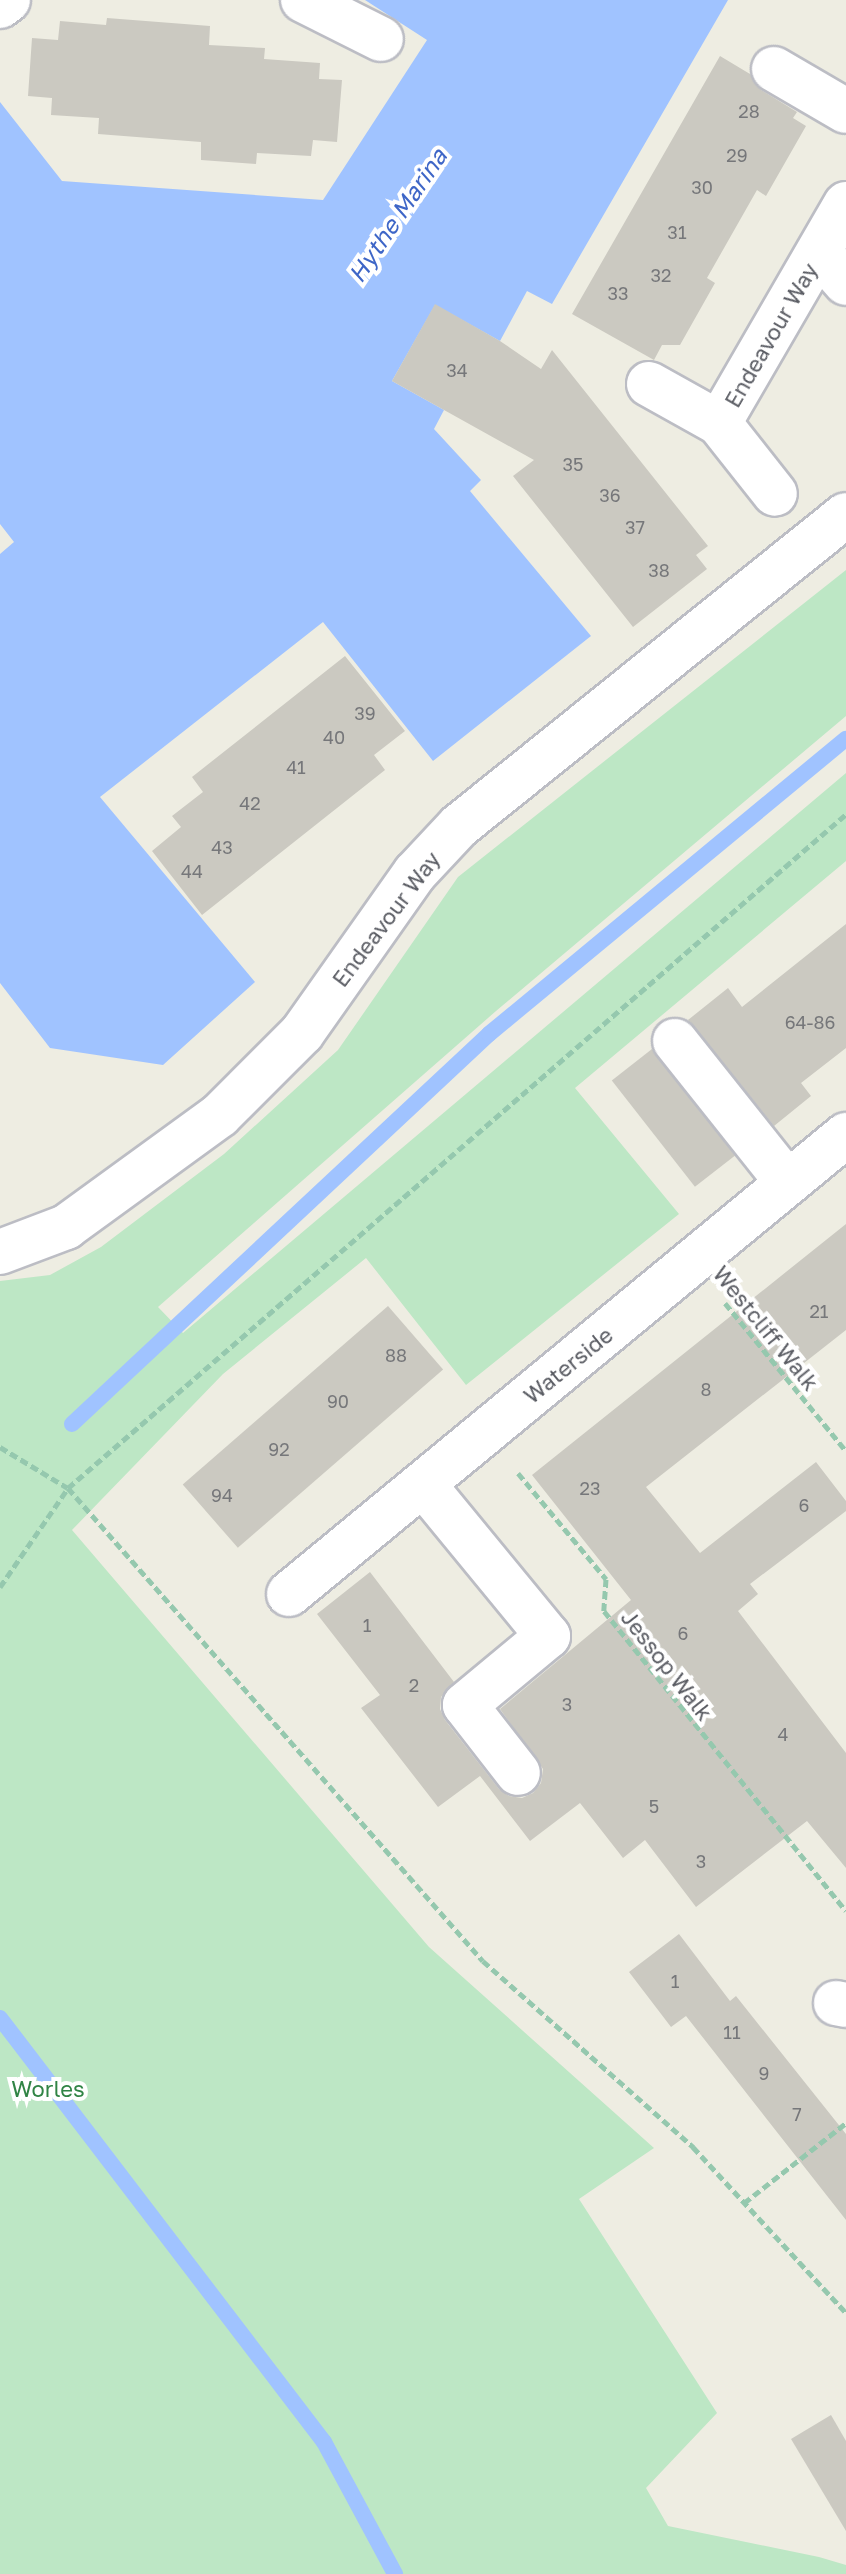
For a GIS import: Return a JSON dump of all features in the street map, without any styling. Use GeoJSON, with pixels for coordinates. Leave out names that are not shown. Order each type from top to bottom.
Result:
{"type":"FeatureCollection","features":[{"type":"Feature","properties":{"kind":"street"},"geometry":{"type":"LineString","coordinates":[[0,6],[8,0]]}},
{"type":"Feature","properties":{"kind":"street"},"geometry":{"type":"LineString","coordinates":[[303,0],[381,39]]}},
{"type":"Feature","properties":{"kind":"street"},"geometry":{"type":"LineString","coordinates":[[774,69],[846,111]]}},
{"type":"Feature","properties":{"kind":"street","name":"Endeavour Way"},"geometry":{"type":"LineString","coordinates":[[775,494],[719,423],[833,268],[846,204]]}},
{"type":"Feature","properties":{"kind":"street"},"geometry":{"type":"LineString","coordinates":[[649,384],[719,423]]}},
{"type":"Feature","properties":{"kind":"street","name":"Endeavour Way"},"geometry":{"type":"LineString","coordinates":[[0,1252],[66,1227],[220,1115],[302,1033],[415,873],[459,826],[846,515]]}},
{"type":"Feature","properties":{"kind":"street"},"geometry":{"type":"LineString","coordinates":[[675,1041],[788,1183]]}},
{"type":"Feature","properties":{"kind":"street","name":"Waterside"},"geometry":{"type":"LineString","coordinates":[[289,1594],[846,1135]]}},
{"type":"Feature","properties":{"kind":"street"},"geometry":{"type":"LineString","coordinates":[[423,1484],[548,1636],[465,1705],[518,1773]]}},
{"type":"Feature","properties":{"kind":"path"},"geometry":{"type":"LineString","coordinates":[[0,1587],[68,1488],[846,814]]}},
{"type":"Feature","properties":{"kind":"path","name":"Westcliff Walk"},"geometry":{"type":"LineString","coordinates":[[692,1263],[846,1451]]}},
{"type":"Feature","properties":{"kind":"path","name":"Jessop Walk"},"geometry":{"type":"LineString","coordinates":[[485,1432],[606,1579],[604,1611],[846,1911]]}},
{"type":"Feature","properties":{"kind":"path"},"geometry":{"type":"LineString","coordinates":[[0,1447],[68,1488],[483,1961],[693,2147],[846,2313]]}},
{"type":"Feature","properties":{"kind":"path"},"geometry":{"type":"LineString","coordinates":[[744,2203],[846,2123]]}},
{"type":"Feature","properties":{"kind":"green space","name":"Worles"},"geometry":{"type":"Polygon","coordinates":[[[846,570],[846,716],[496,1011],[158,1307],[183,1333],[846,773],[846,861],[575,1088],[679,1214],[466,1385],[366,1258],[223,1374],[72,1530],[429,1947],[654,2148],[579,2199],[717,2413],[646,2488],[668,2526],[819,2557],[846,2565],[846,2574],[0,2574],[0,1281],[50,1275],[101,1247],[224,1154],[338,1050],[458,877],[846,570]]]}},
{"type":"Feature","properties":{"kind":"water","name":"Hythe Marina"},"geometry":{"type":"Polygon","coordinates":[[[365,0],[728,0],[552,304],[527,291],[500,341],[435,305],[392,381],[444,410],[434,429],[481,480],[470,491],[591,636],[433,761],[323,622],[100,797],[255,982],[163,1065],[50,1048],[0,983],[0,554],[14,542],[0,524],[0,102],[62,181],[323,200],[427,40],[365,0]]]}},
{"type":"Feature","properties":{"kind":"building"},"geometry":{"type":"Polygon","coordinates":[[[107,18],[210,26],[209,45],[265,48],[264,59],[320,63],[319,79],[342,80],[337,142],[313,140],[311,156],[257,153],[256,164],[201,160],[201,142],[98,134],[99,118],[51,115],[52,98],[28,96],[32,38],[58,40],[60,21],[106,25],[107,18]]]}},
{"type":"Feature","properties":{"kind":"building"},"geometry":{"type":"Polygon","coordinates":[[[720,56],[750,74],[761,90],[797,112],[793,118],[806,126],[766,196],[757,190],[707,278],[715,283],[680,345],[662,345],[654,360],[572,314],[720,56]]]}},
{"type":"Feature","properties":{"kind":"building"},"geometry":{"type":"Polygon","coordinates":[[[435,304],[500,341],[541,369],[552,350],[708,546],[696,555],[707,569],[633,627],[513,476],[534,460],[392,381],[435,304]]]}},
{"type":"Feature","properties":{"kind":"building"},"geometry":{"type":"Polygon","coordinates":[[[345,656],[405,731],[374,755],[385,770],[202,915],[152,851],[181,827],[172,816],[203,792],[192,777],[345,656]]]}},
{"type":"Feature","properties":{"kind":"building"},"geometry":{"type":"Polygon","coordinates":[[[846,924],[846,1048],[801,1083],[811,1096],[774,1126],[688,1020],[728,988],[742,1007],[846,924]]]}},
{"type":"Feature","properties":{"kind":"building"},"geometry":{"type":"Polygon","coordinates":[[[652,1049],[735,1155],[695,1187],[612,1080],[652,1049]]]}},
{"type":"Feature","properties":{"kind":"building"},"geometry":{"type":"Polygon","coordinates":[[[846,1224],[846,1330],[646,1487],[700,1553],[816,1462],[846,1501],[846,1511],[750,1584],[758,1594],[738,1611],[846,1753],[846,1868],[807,1821],[696,1907],[645,1840],[623,1858],[580,1803],[530,1841],[480,1776],[438,1807],[361,1708],[380,1695],[317,1614],[370,1572],[454,1682],[441,1697],[440,1709],[445,1720],[499,1789],[509,1796],[522,1798],[533,1793],[541,1783],[543,1769],[500,1709],[631,1600],[532,1475],[846,1224]]]}},
{"type":"Feature","properties":{"kind":"building"},"geometry":{"type":"Polygon","coordinates":[[[388,1306],[443,1369],[238,1548],[183,1484],[388,1306]]]}},
{"type":"Feature","properties":{"kind":"building"},"geometry":{"type":"Polygon","coordinates":[[[679,1934],[730,2001],[736,1996],[846,2134],[846,2220],[686,2016],[671,2027],[629,1972],[679,1934]]]}},
{"type":"Feature","properties":{"kind":"building"},"geometry":{"type":"Polygon","coordinates":[[[831,2415],[846,2441],[846,2531],[791,2439],[831,2415]]]}},
{"type":"Feature","properties":{"kind":"waterway"},"geometry":{"type":"LineString","coordinates":[[72,1424],[489,1034],[846,739]]}},
{"type":"Feature","properties":{"kind":"waterway"},"geometry":{"type":"LineString","coordinates":[[0,2018],[324,2442],[395,2574]]}}]}
